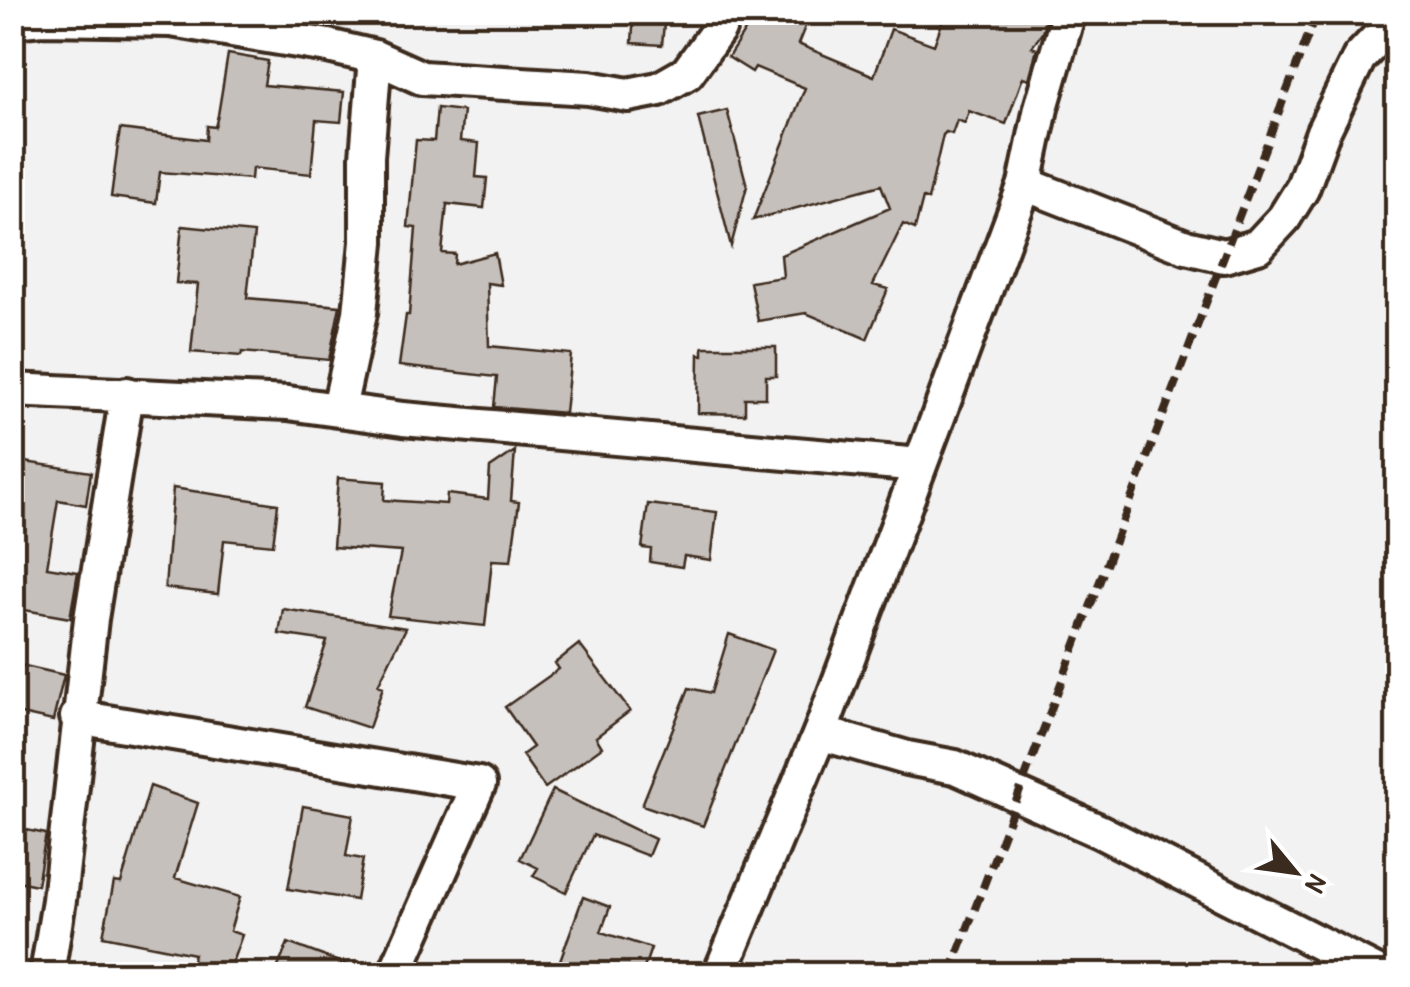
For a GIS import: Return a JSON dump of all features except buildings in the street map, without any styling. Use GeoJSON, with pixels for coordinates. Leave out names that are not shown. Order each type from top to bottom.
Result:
{"type":"FeatureCollection","features":[{"type":"Feature","properties":{"kind":"street"},"geometry":{"type":"LineString","coordinates":[[32,17],[171,20],[375,57],[422,78],[589,88],[628,95],[659,89],[687,73],[719,29],[725,12]]}},
{"type":"Feature","properties":{"kind":"street"},"geometry":{"type":"LineString","coordinates":[[720,974],[820,733],[1025,184],[1040,108],[1069,12]]}},
{"type":"Feature","properties":{"kind":"street"},"geometry":{"type":"LineString","coordinates":[[1025,184],[1186,247],[1224,256],[1258,246],[1284,218],[1302,189],[1323,132],[1359,58],[1375,41],[1398,37]]}},
{"type":"Feature","properties":{"kind":"street"},"geometry":{"type":"LineString","coordinates":[[339,408],[360,313],[375,57]]}},
{"type":"Feature","properties":{"kind":"street"},"geometry":{"type":"LineString","coordinates":[[12,390],[339,408],[403,419],[920,466]]}},
{"type":"Feature","properties":{"kind":"street"},"geometry":{"type":"LineString","coordinates":[[46,974],[78,717],[127,394]]}},
{"type":"Feature","properties":{"kind":"street"},"geometry":{"type":"LineString","coordinates":[[78,717],[479,784],[396,974]]}},
{"type":"Feature","properties":{"kind":"street"},"geometry":{"type":"LineString","coordinates":[[820,733],[954,767],[1099,831],[1380,974]]}},
{"type":"Feature","properties":{"kind":"railway"},"geometry":{"type":"LineString","coordinates":[[950,974],[1317,12]]}}]}
